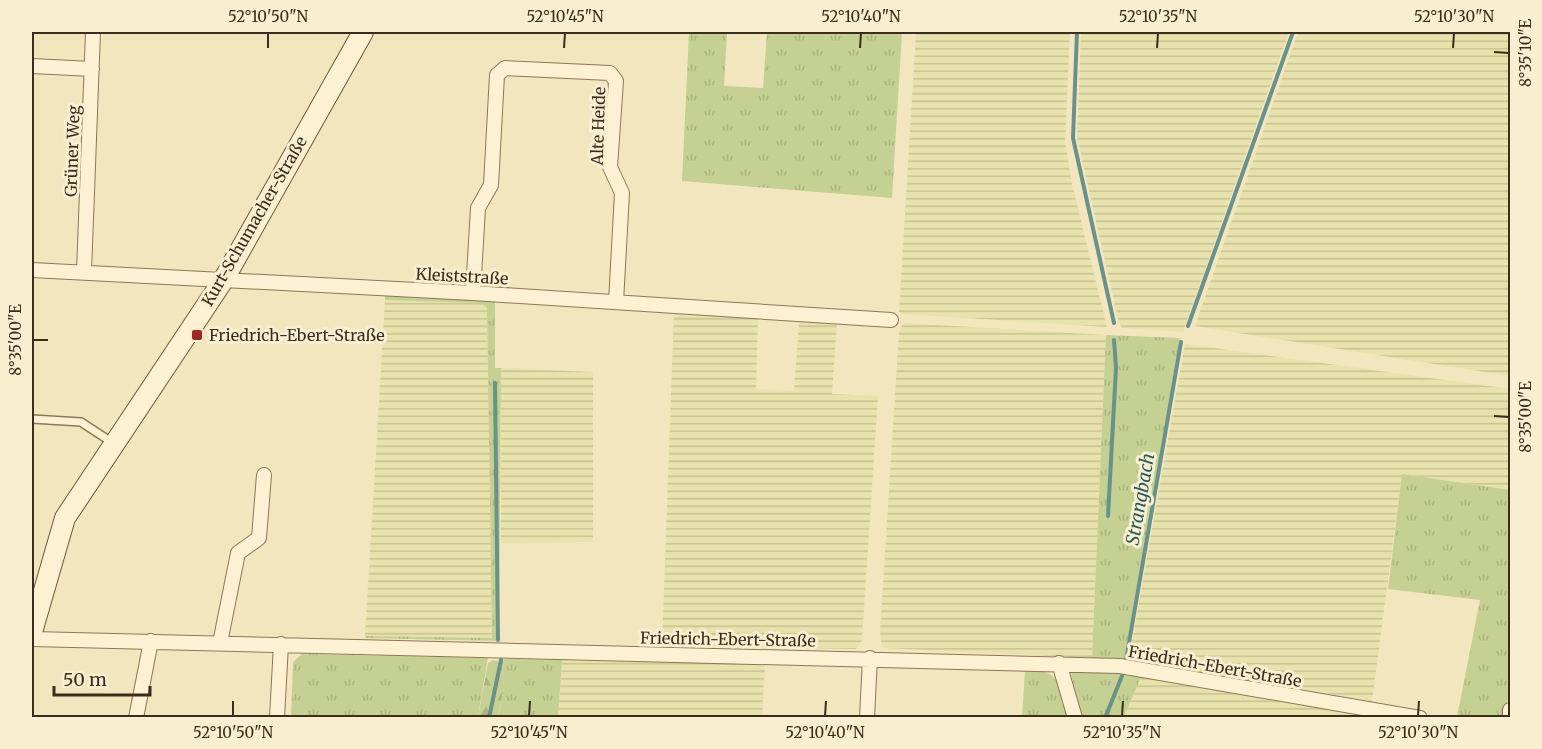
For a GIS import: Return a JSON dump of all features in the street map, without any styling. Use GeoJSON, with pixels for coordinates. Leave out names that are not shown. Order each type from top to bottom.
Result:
{"type":"FeatureCollection","features":[{"type":"Feature","properties":{"kind":"street","name":"Grüner Weg"},"geometry":{"type":"LineString","coordinates":[[84,272],[93,32]]}},
{"type":"Feature","properties":{"kind":"street","name":"Kurt-Schumacher-Straße"},"geometry":{"type":"LineString","coordinates":[[32,632],[65,518],[224,279],[363,32]]}},
{"type":"Feature","properties":{"kind":"street"},"geometry":{"type":"LineString","coordinates":[[32,66],[92,69]]}},
{"type":"Feature","properties":{"kind":"street","name":"Alte Heide"},"geometry":{"type":"LineString","coordinates":[[473,293],[478,208],[491,185],[497,75],[505,68],[610,73],[616,81],[610,167],[622,193],[616,302]]}},
{"type":"Feature","properties":{"kind":"street","name":"Kleiststraße"},"geometry":{"type":"LineString","coordinates":[[32,270],[473,293],[891,320]]}},
{"type":"Feature","properties":{"kind":"street"},"geometry":{"type":"LineString","coordinates":[[220,643],[238,553],[259,538],[264,475]]}},
{"type":"Feature","properties":{"kind":"street","name":"Friedrich-Ebert-Straße"},"geometry":{"type":"LineString","coordinates":[[32,639],[1120,666],[1420,717]]}},
{"type":"Feature","properties":{"kind":"street"},"geometry":{"type":"LineString","coordinates":[[136,717],[151,641]]}},
{"type":"Feature","properties":{"kind":"street"},"geometry":{"type":"LineString","coordinates":[[277,717],[280,645]]}},
{"type":"Feature","properties":{"kind":"street"},"geometry":{"type":"LineString","coordinates":[[867,717],[870,658]]}},
{"type":"Feature","properties":{"kind":"street"},"geometry":{"type":"LineString","coordinates":[[1059,663],[1075,717]]}},
{"type":"Feature","properties":{"kind":"street"},"geometry":{"type":"LineString","coordinates":[[1510,710],[1510,717]]}},
{"type":"Feature","properties":{"kind":"lane"},"geometry":{"type":"LineString","coordinates":[[32,419],[81,422],[113,443]]}},
{"type":"Feature","properties":{"kind":"shaded area"},"geometry":{"type":"Polygon","coordinates":[[[916,32],[1070,32],[1065,142],[1072,184],[1107,327],[899,312],[916,32]]]}},
{"type":"Feature","properties":{"kind":"shaded area"},"geometry":{"type":"Polygon","coordinates":[[[1081,32],[1289,32],[1183,332],[1122,328],[1119,323],[1077,137],[1081,32]]]}},
{"type":"Feature","properties":{"kind":"shaded area"},"geometry":{"type":"Polygon","coordinates":[[[1298,32],[1510,32],[1510,376],[1195,326],[1298,32]]]}},
{"type":"Feature","properties":{"kind":"shaded area"},"geometry":{"type":"Polygon","coordinates":[[[385,300],[481,303],[487,308],[492,638],[365,636],[385,300]]]}},
{"type":"Feature","properties":{"kind":"shaded area"},"geometry":{"type":"Polygon","coordinates":[[[674,311],[758,318],[756,389],[794,391],[799,321],[837,323],[832,394],[878,396],[862,640],[856,649],[662,646],[674,311]]]}},
{"type":"Feature","properties":{"kind":"shaded area"},"geometry":{"type":"Polygon","coordinates":[[[903,323],[1106,335],[1092,658],[882,646],[880,632],[899,332],[903,323]]]}},
{"type":"Feature","properties":{"kind":"shaded area"},"geometry":{"type":"Polygon","coordinates":[[[1185,344],[1510,389],[1510,490],[1402,474],[1372,701],[1129,659],[1185,344]]]}},
{"type":"Feature","properties":{"kind":"shaded area"},"geometry":{"type":"Polygon","coordinates":[[[501,368],[593,372],[593,542],[501,543],[501,368]]]}},
{"type":"Feature","properties":{"kind":"shaded area"},"geometry":{"type":"Polygon","coordinates":[[[562,660],[765,663],[762,717],[558,718],[562,660]]]}},
{"type":"Feature","properties":{"kind":"shaded area"},"geometry":{"type":"Polygon","coordinates":[[[1141,677],[1370,717],[1124,718],[1141,677]]]}},
{"type":"Feature","properties":{"kind":"green space"},"geometry":{"type":"Polygon","coordinates":[[[689,32],[727,32],[724,86],[763,88],[767,32],[902,32],[892,198],[682,181],[689,32]]]}},
{"type":"Feature","properties":{"kind":"green space"},"geometry":{"type":"Polygon","coordinates":[[[385,295],[495,301],[495,368],[501,368],[499,641],[365,638],[365,636],[492,638],[487,308],[481,303],[385,300],[385,295]]]}},
{"type":"Feature","properties":{"kind":"green space"},"geometry":{"type":"Polygon","coordinates":[[[1106,335],[1180,338],[1124,661],[1092,658],[1106,335]]]}},
{"type":"Feature","properties":{"kind":"green space"},"geometry":{"type":"Polygon","coordinates":[[[1402,474],[1510,490],[1510,678],[1506,717],[1457,717],[1480,600],[1388,589],[1402,474]]]}},
{"type":"Feature","properties":{"kind":"green space"},"geometry":{"type":"Polygon","coordinates":[[[302,654],[488,658],[478,717],[291,718],[293,662],[302,654]]]}},
{"type":"Feature","properties":{"kind":"green space"},"geometry":{"type":"Polygon","coordinates":[[[504,659],[562,660],[558,717],[498,718],[504,687],[501,662],[504,659]]]}},
{"type":"Feature","properties":{"kind":"green space"},"geometry":{"type":"Polygon","coordinates":[[[493,660],[501,662],[504,687],[498,717],[478,717],[488,663],[493,660]]]}},
{"type":"Feature","properties":{"kind":"green space"},"geometry":{"type":"Polygon","coordinates":[[[1025,669],[1047,673],[1058,681],[1069,717],[1022,718],[1025,669]]]}},
{"type":"Feature","properties":{"kind":"green space"},"geometry":{"type":"Polygon","coordinates":[[[1105,669],[1386,717],[1370,717],[1141,677],[1124,717],[1080,717],[1071,673],[1074,670],[1105,669]]]}},
{"type":"Feature","properties":{"kind":"waterway"},"geometry":{"type":"LineString","coordinates":[[1077,32],[1073,138],[1114,323]]}},
{"type":"Feature","properties":{"kind":"waterway","name":"Strangbach"},"geometry":{"type":"LineString","coordinates":[[1188,326],[1293,32]]}},
{"type":"Feature","properties":{"kind":"waterway"},"geometry":{"type":"LineString","coordinates":[[1108,516],[1116,368],[1114,340]]}},
{"type":"Feature","properties":{"kind":"waterway","name":"Strangbach"},"geometry":{"type":"LineString","coordinates":[[1126,660],[1181,342]]}},
{"type":"Feature","properties":{"kind":"waterway"},"geometry":{"type":"LineString","coordinates":[[495,383],[498,640]]}},
{"type":"Feature","properties":{"kind":"waterway"},"geometry":{"type":"LineString","coordinates":[[489,718],[501,660]]}},
{"type":"Feature","properties":{"kind":"waterway","name":"Strangbach"},"geometry":{"type":"LineString","coordinates":[[1105,718],[1122,676]]}},
{"type":"Feature","properties":{"kind":"place","name":"Friedrich-Ebert-Straße"},"geometry":{"type":"Point","coordinates":[197,335]}}]}
